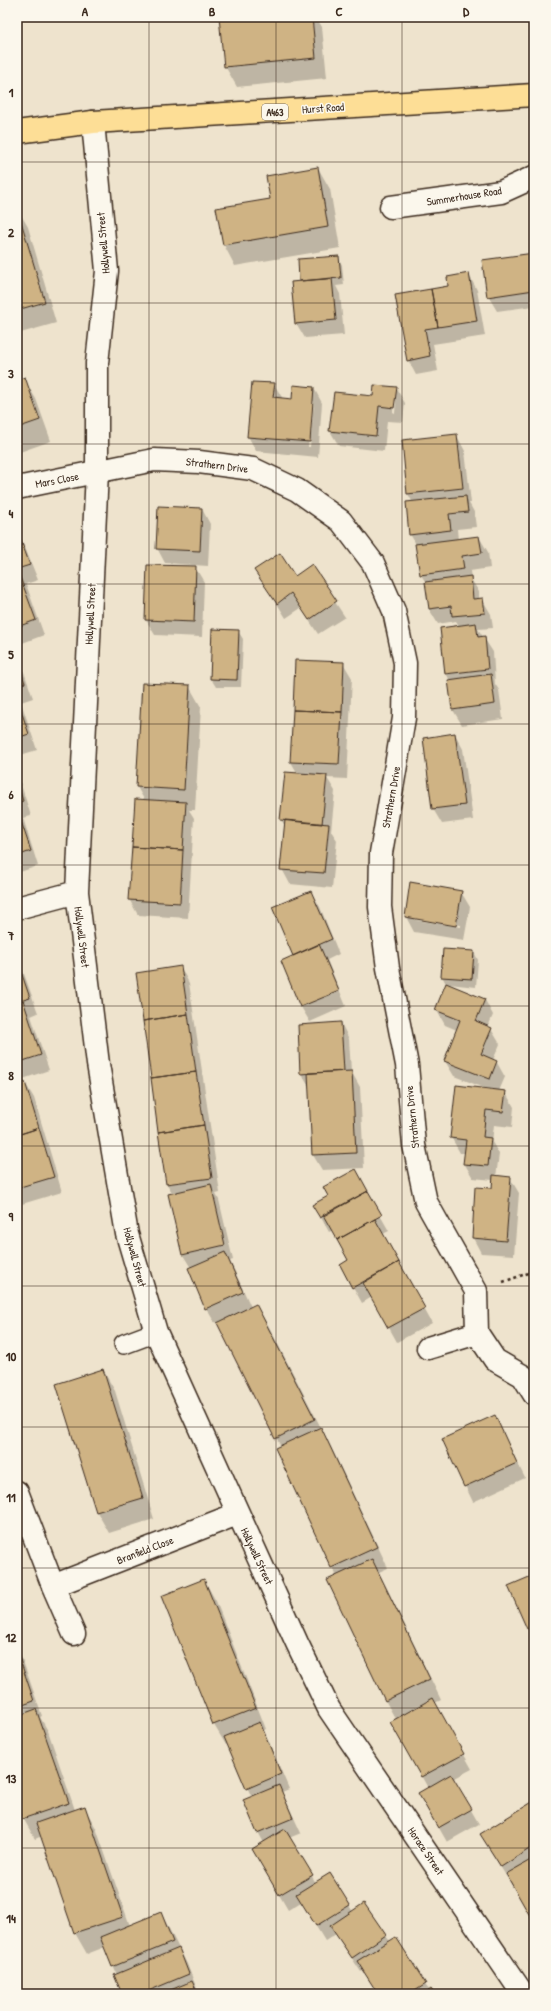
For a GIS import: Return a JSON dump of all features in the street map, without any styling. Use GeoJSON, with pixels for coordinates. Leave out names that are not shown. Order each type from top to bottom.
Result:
{"type":"FeatureCollection","features":[{"type":"Feature","properties":{"kind":"main road","name":"Hurst Road"},"geometry":{"type":"LineString","coordinates":[[17,132],[93,122],[534,95]]}},
{"type":"Feature","properties":{"kind":"street","name":"Hollywell Street"},"geometry":{"type":"LineString","coordinates":[[93,122],[107,271],[97,363],[97,472],[77,892],[98,1064],[127,1234],[156,1332],[296,1643],[329,1709]]}},
{"type":"Feature","properties":{"kind":"street","name":"Summerhouse Road"},"geometry":{"type":"LineString","coordinates":[[391,207],[501,192],[534,177]]}},
{"type":"Feature","properties":{"kind":"street","name":"Strathern Drive"},"geometry":{"type":"LineString","coordinates":[[97,472],[154,460],[199,462],[253,470],[297,490],[341,521],[373,563],[394,611],[405,663],[404,718],[381,853],[380,907],[388,968],[407,1065],[414,1145],[426,1202],[476,1291],[477,1333]]}},
{"type":"Feature","properties":{"kind":"street","name":"Mars Close"},"geometry":{"type":"LineString","coordinates":[[17,488],[97,472]]}},
{"type":"Feature","properties":{"kind":"street"},"geometry":{"type":"LineString","coordinates":[[17,908],[77,892]]}},
{"type":"Feature","properties":{"kind":"street"},"geometry":{"type":"LineString","coordinates":[[428,1348],[477,1333],[495,1360],[523,1376],[534,1394]]}},
{"type":"Feature","properties":{"kind":"street"},"geometry":{"type":"LineString","coordinates":[[17,1492],[53,1586],[74,1634]]}},
{"type":"Feature","properties":{"kind":"street","name":"Branfield Close"},"geometry":{"type":"LineString","coordinates":[[53,1586],[238,1514]]}},
{"type":"Feature","properties":{"kind":"street","name":"Horace Street"},"geometry":{"type":"LineString","coordinates":[[329,1709],[523,1994]]}},
{"type":"Feature","properties":{"kind":"lane"},"geometry":{"type":"LineString","coordinates":[[124,1344],[156,1332]]}},
{"type":"Feature","properties":{"kind":"path"},"geometry":{"type":"LineString","coordinates":[[476,1291],[534,1271]]}},
{"type":"Feature","properties":{"kind":"building"},"geometry":{"type":"Polygon","coordinates":[[[219,17],[312,17],[316,58],[224,67],[219,17]]]}},
{"type":"Feature","properties":{"kind":"building"},"geometry":{"type":"Polygon","coordinates":[[[318,167],[328,227],[223,245],[216,208],[270,199],[266,176],[318,167]]]}},
{"type":"Feature","properties":{"kind":"building"},"geometry":{"type":"Polygon","coordinates":[[[17,208],[45,302],[17,310],[17,208]]]}},
{"type":"Feature","properties":{"kind":"building"},"geometry":{"type":"Polygon","coordinates":[[[534,253],[534,290],[487,297],[482,260],[534,253]]]}},
{"type":"Feature","properties":{"kind":"building"},"geometry":{"type":"Polygon","coordinates":[[[339,256],[341,278],[299,281],[298,259],[339,256]]]}},
{"type":"Feature","properties":{"kind":"building"},"geometry":{"type":"Polygon","coordinates":[[[469,273],[477,321],[438,327],[431,289],[448,286],[447,277],[469,273]]]}},
{"type":"Feature","properties":{"kind":"building"},"geometry":{"type":"Polygon","coordinates":[[[332,278],[336,320],[295,324],[291,282],[332,278]]]}},
{"type":"Feature","properties":{"kind":"building"},"geometry":{"type":"Polygon","coordinates":[[[431,289],[438,327],[425,329],[430,356],[407,361],[395,295],[431,289]]]}},
{"type":"Feature","properties":{"kind":"building"},"geometry":{"type":"Polygon","coordinates":[[[25,377],[40,420],[17,428],[17,380],[25,377]]]}},
{"type":"Feature","properties":{"kind":"building"},"geometry":{"type":"Polygon","coordinates":[[[252,382],[275,383],[273,397],[292,399],[293,385],[314,387],[310,442],[247,437],[252,382]]]}},
{"type":"Feature","properties":{"kind":"building"},"geometry":{"type":"Polygon","coordinates":[[[374,385],[397,387],[394,408],[379,406],[376,436],[329,431],[334,392],[373,396],[374,385]]]}},
{"type":"Feature","properties":{"kind":"building"},"geometry":{"type":"Polygon","coordinates":[[[457,434],[463,488],[407,494],[402,440],[457,434]]]}},
{"type":"Feature","properties":{"kind":"building"},"geometry":{"type":"Polygon","coordinates":[[[466,496],[468,512],[449,514],[451,530],[409,535],[406,502],[466,496]]]}},
{"type":"Feature","properties":{"kind":"building"},"geometry":{"type":"Polygon","coordinates":[[[158,506],[202,508],[200,551],[156,549],[158,506]]]}},
{"type":"Feature","properties":{"kind":"building"},"geometry":{"type":"Polygon","coordinates":[[[17,530],[30,565],[17,569],[17,530]]]}},
{"type":"Feature","properties":{"kind":"building"},"geometry":{"type":"Polygon","coordinates":[[[479,536],[482,553],[462,556],[464,569],[420,575],[415,544],[479,536]]]}},
{"type":"Feature","properties":{"kind":"building"},"geometry":{"type":"Polygon","coordinates":[[[280,553],[295,576],[312,564],[337,601],[309,620],[291,593],[277,604],[254,570],[280,553]]]}},
{"type":"Feature","properties":{"kind":"building"},"geometry":{"type":"Polygon","coordinates":[[[147,565],[196,566],[194,622],[145,620],[147,565]]]}},
{"type":"Feature","properties":{"kind":"building"},"geometry":{"type":"Polygon","coordinates":[[[17,569],[36,620],[17,627],[17,569]]]}},
{"type":"Feature","properties":{"kind":"building"},"geometry":{"type":"Polygon","coordinates":[[[471,576],[473,599],[483,598],[485,613],[452,616],[451,606],[429,609],[425,582],[471,576]]]}},
{"type":"Feature","properties":{"kind":"building"},"geometry":{"type":"Polygon","coordinates":[[[476,623],[478,637],[485,636],[488,669],[445,674],[440,628],[476,623]]]}},
{"type":"Feature","properties":{"kind":"building"},"geometry":{"type":"Polygon","coordinates":[[[212,629],[239,630],[237,680],[210,679],[212,629]]]}},
{"type":"Feature","properties":{"kind":"building"},"geometry":{"type":"Polygon","coordinates":[[[17,659],[25,683],[17,685],[17,659]]]}},
{"type":"Feature","properties":{"kind":"building"},"geometry":{"type":"Polygon","coordinates":[[[295,660],[344,662],[342,712],[293,710],[295,660]]]}},
{"type":"Feature","properties":{"kind":"building"},"geometry":{"type":"Polygon","coordinates":[[[491,674],[495,704],[452,710],[448,680],[491,674]]]}},
{"type":"Feature","properties":{"kind":"building"},"geometry":{"type":"Polygon","coordinates":[[[142,683],[190,685],[184,790],[136,787],[142,683]]]}},
{"type":"Feature","properties":{"kind":"building"},"geometry":{"type":"Polygon","coordinates":[[[17,699],[29,734],[17,738],[17,699]]]}},
{"type":"Feature","properties":{"kind":"building"},"geometry":{"type":"Polygon","coordinates":[[[293,710],[342,712],[339,764],[290,762],[293,710]]]}},
{"type":"Feature","properties":{"kind":"building"},"geometry":{"type":"Polygon","coordinates":[[[455,733],[465,805],[432,809],[423,738],[455,733]]]}},
{"type":"Feature","properties":{"kind":"building"},"geometry":{"type":"Polygon","coordinates":[[[285,772],[327,775],[322,824],[280,820],[285,772]]]}},
{"type":"Feature","properties":{"kind":"building"},"geometry":{"type":"Polygon","coordinates":[[[17,781],[23,801],[17,803],[17,781]]]}},
{"type":"Feature","properties":{"kind":"building"},"geometry":{"type":"Polygon","coordinates":[[[135,799],[186,802],[183,850],[132,847],[135,799]]]}},
{"type":"Feature","properties":{"kind":"building"},"geometry":{"type":"Polygon","coordinates":[[[17,809],[31,851],[17,856],[17,809]]]}},
{"type":"Feature","properties":{"kind":"building"},"geometry":{"type":"Polygon","coordinates":[[[285,820],[329,824],[324,873],[280,870],[285,820]]]}},
{"type":"Feature","properties":{"kind":"building"},"geometry":{"type":"Polygon","coordinates":[[[132,847],[183,850],[180,903],[128,900],[132,847]]]}},
{"type":"Feature","properties":{"kind":"building"},"geometry":{"type":"Polygon","coordinates":[[[410,882],[462,891],[456,926],[405,917],[410,882]]]}},
{"type":"Feature","properties":{"kind":"building"},"geometry":{"type":"Polygon","coordinates":[[[311,891],[332,939],[293,956],[272,907],[311,891]]]}},
{"type":"Feature","properties":{"kind":"building"},"geometry":{"type":"Polygon","coordinates":[[[319,944],[339,991],[300,1007],[281,961],[319,944]]]}},
{"type":"Feature","properties":{"kind":"building"},"geometry":{"type":"Polygon","coordinates":[[[443,949],[474,951],[472,979],[441,977],[443,949]]]}},
{"type":"Feature","properties":{"kind":"building"},"geometry":{"type":"Polygon","coordinates":[[[17,960],[30,998],[17,1002],[17,960]]]}},
{"type":"Feature","properties":{"kind":"building"},"geometry":{"type":"Polygon","coordinates":[[[181,966],[188,1014],[143,1021],[136,973],[181,966]]]}},
{"type":"Feature","properties":{"kind":"building"},"geometry":{"type":"Polygon","coordinates":[[[446,983],[485,999],[476,1021],[492,1028],[481,1054],[497,1061],[490,1079],[444,1061],[460,1020],[435,1010],[446,983]]]}},
{"type":"Feature","properties":{"kind":"building"},"geometry":{"type":"Polygon","coordinates":[[[23,1000],[41,1055],[17,1063],[17,1002],[23,1000]]]}},
{"type":"Feature","properties":{"kind":"building"},"geometry":{"type":"Polygon","coordinates":[[[188,1014],[196,1072],[151,1078],[143,1021],[188,1014]]]}},
{"type":"Feature","properties":{"kind":"building"},"geometry":{"type":"Polygon","coordinates":[[[341,1022],[344,1071],[300,1074],[298,1025],[341,1022]]]}},
{"type":"Feature","properties":{"kind":"building"},"geometry":{"type":"Polygon","coordinates":[[[352,1071],[356,1153],[312,1155],[308,1073],[352,1071]]]}},
{"type":"Feature","properties":{"kind":"building"},"geometry":{"type":"Polygon","coordinates":[[[196,1072],[204,1125],[158,1132],[151,1078],[196,1072]]]}},
{"type":"Feature","properties":{"kind":"building"},"geometry":{"type":"Polygon","coordinates":[[[25,1082],[39,1128],[17,1135],[17,1085],[25,1082]]]}},
{"type":"Feature","properties":{"kind":"building"},"geometry":{"type":"Polygon","coordinates":[[[456,1085],[506,1091],[503,1112],[486,1110],[483,1137],[491,1138],[488,1166],[463,1164],[466,1140],[450,1138],[456,1085]]]}},
{"type":"Feature","properties":{"kind":"building"},"geometry":{"type":"Polygon","coordinates":[[[204,1125],[212,1178],[166,1184],[158,1132],[204,1125]]]}},
{"type":"Feature","properties":{"kind":"building"},"geometry":{"type":"Polygon","coordinates":[[[39,1128],[54,1177],[17,1188],[17,1135],[39,1128]]]}},
{"type":"Feature","properties":{"kind":"building"},"geometry":{"type":"Polygon","coordinates":[[[356,1169],[368,1191],[320,1218],[312,1205],[328,1196],[323,1187],[356,1169]]]}},
{"type":"Feature","properties":{"kind":"building"},"geometry":{"type":"Polygon","coordinates":[[[493,1175],[511,1177],[506,1241],[472,1238],[475,1187],[492,1188],[493,1175]]]}},
{"type":"Feature","properties":{"kind":"building"},"geometry":{"type":"Polygon","coordinates":[[[211,1184],[225,1245],[182,1255],[168,1194],[211,1184]]]}},
{"type":"Feature","properties":{"kind":"building"},"geometry":{"type":"Polygon","coordinates":[[[368,1191],[382,1215],[337,1240],[323,1215],[368,1191]]]}},
{"type":"Feature","properties":{"kind":"building"},"geometry":{"type":"Polygon","coordinates":[[[375,1219],[399,1262],[352,1288],[340,1265],[348,1260],[337,1240],[375,1219]]]}},
{"type":"Feature","properties":{"kind":"building"},"geometry":{"type":"Polygon","coordinates":[[[225,1252],[243,1292],[205,1309],[188,1268],[225,1252]]]}},
{"type":"Feature","properties":{"kind":"building"},"geometry":{"type":"Polygon","coordinates":[[[399,1262],[425,1308],[388,1328],[363,1283],[399,1262]]]}},
{"type":"Feature","properties":{"kind":"building"},"geometry":{"type":"Polygon","coordinates":[[[256,1304],[315,1419],[275,1439],[217,1323],[256,1304]]]}},
{"type":"Feature","properties":{"kind":"building"},"geometry":{"type":"Polygon","coordinates":[[[103,1369],[143,1498],[96,1512],[56,1384],[103,1369]]]}},
{"type":"Feature","properties":{"kind":"building"},"geometry":{"type":"Polygon","coordinates":[[[495,1415],[517,1463],[464,1487],[442,1439],[495,1415]]]}},
{"type":"Feature","properties":{"kind":"building"},"geometry":{"type":"Polygon","coordinates":[[[321,1427],[377,1547],[331,1568],[275,1448],[321,1427]]]}},
{"type":"Feature","properties":{"kind":"building"},"geometry":{"type":"Polygon","coordinates":[[[372,1559],[430,1679],[385,1701],[327,1580],[372,1559]]]}},
{"type":"Feature","properties":{"kind":"building"},"geometry":{"type":"Polygon","coordinates":[[[534,1575],[534,1626],[527,1629],[508,1586],[534,1575]]]}},
{"type":"Feature","properties":{"kind":"building"},"geometry":{"type":"Polygon","coordinates":[[[204,1579],[256,1708],[213,1725],[161,1596],[204,1579]]]}},
{"type":"Feature","properties":{"kind":"building"},"geometry":{"type":"Polygon","coordinates":[[[17,1651],[34,1701],[17,1707],[17,1651]]]}},
{"type":"Feature","properties":{"kind":"building"},"geometry":{"type":"Polygon","coordinates":[[[433,1698],[464,1754],[421,1777],[390,1722],[433,1698]]]}},
{"type":"Feature","properties":{"kind":"building"},"geometry":{"type":"Polygon","coordinates":[[[36,1709],[69,1803],[22,1819],[17,1804],[17,1716],[36,1709]]]}},
{"type":"Feature","properties":{"kind":"building"},"geometry":{"type":"Polygon","coordinates":[[[260,1722],[281,1774],[246,1789],[224,1737],[260,1722]]]}},
{"type":"Feature","properties":{"kind":"building"},"geometry":{"type":"Polygon","coordinates":[[[451,1774],[472,1809],[438,1828],[418,1793],[451,1774]]]}},
{"type":"Feature","properties":{"kind":"building"},"geometry":{"type":"Polygon","coordinates":[[[279,1785],[293,1818],[257,1833],[243,1800],[279,1785]]]}},
{"type":"Feature","properties":{"kind":"building"},"geometry":{"type":"Polygon","coordinates":[[[534,1801],[534,1846],[501,1867],[480,1834],[534,1801]]]}},
{"type":"Feature","properties":{"kind":"building"},"geometry":{"type":"Polygon","coordinates":[[[85,1806],[123,1917],[74,1933],[36,1823],[85,1806]]]}},
{"type":"Feature","properties":{"kind":"building"},"geometry":{"type":"Polygon","coordinates":[[[285,1829],[313,1875],[279,1895],[252,1849],[285,1829]]]}},
{"type":"Feature","properties":{"kind":"building"},"geometry":{"type":"Polygon","coordinates":[[[534,1858],[534,1923],[506,1874],[534,1858]]]}},
{"type":"Feature","properties":{"kind":"building"},"geometry":{"type":"Polygon","coordinates":[[[330,1873],[350,1905],[316,1926],[296,1894],[330,1873]]]}},
{"type":"Feature","properties":{"kind":"building"},"geometry":{"type":"Polygon","coordinates":[[[364,1903],[386,1935],[352,1958],[330,1926],[364,1903]]]}},
{"type":"Feature","properties":{"kind":"building"},"geometry":{"type":"Polygon","coordinates":[[[161,1912],[173,1942],[112,1967],[100,1937],[161,1912]]]}},
{"type":"Feature","properties":{"kind":"building"},"geometry":{"type":"Polygon","coordinates":[[[396,1937],[426,1984],[410,1994],[378,1994],[357,1961],[396,1937]]]}},
{"type":"Feature","properties":{"kind":"building"},"geometry":{"type":"Polygon","coordinates":[[[179,1948],[189,1974],[141,1994],[122,1994],[114,1975],[179,1948]]]}},
{"type":"Feature","properties":{"kind":"building"},"geometry":{"type":"Polygon","coordinates":[[[192,1981],[198,1994],[161,1994],[192,1981]]]}},
{"type":"Feature","properties":{"kind":"building"},"geometry":{"type":"Polygon","coordinates":[[[431,1989],[435,1994],[424,1994],[431,1989]]]}}]}
